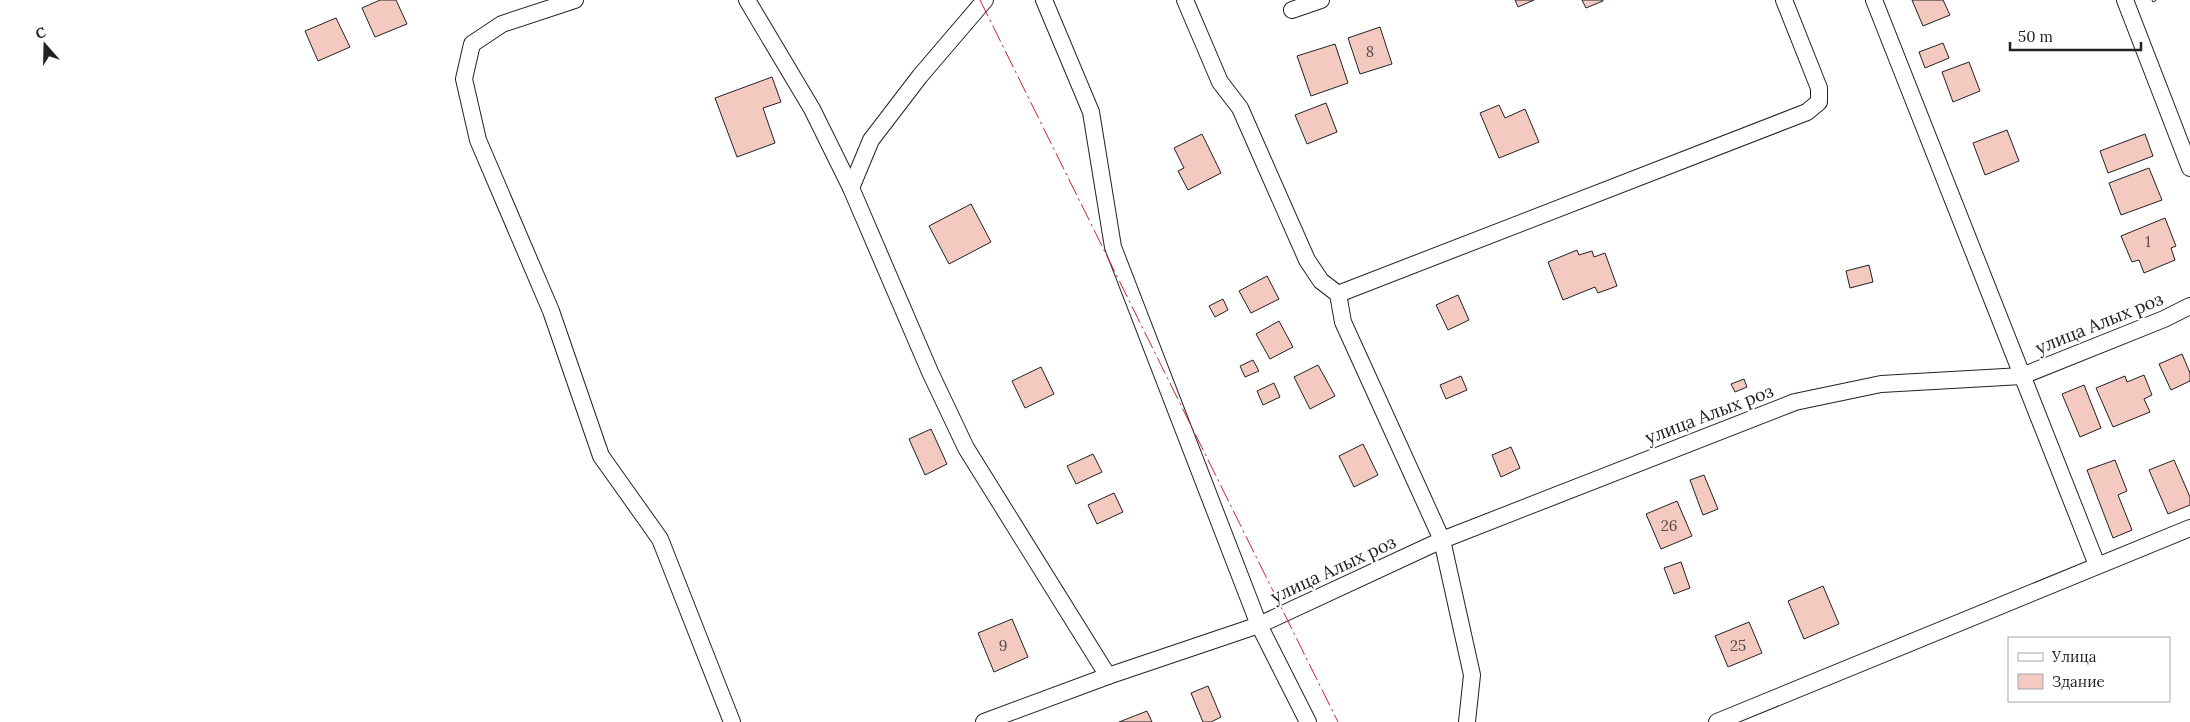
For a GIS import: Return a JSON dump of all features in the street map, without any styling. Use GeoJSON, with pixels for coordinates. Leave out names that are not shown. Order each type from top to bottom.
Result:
{"type":"FeatureCollection","features":[{"type":"Feature","properties":{"kind":"street"},"geometry":{"type":"LineString","coordinates":[[575,0],[502,24],[472,44],[464,79],[478,140],[551,311],[601,456],[660,539],[732,722]]}},
{"type":"Feature","properties":{"kind":"street"},"geometry":{"type":"LineString","coordinates":[[748,0],[812,109],[851,188],[930,372],[966,448],[1108,676]]}},
{"type":"Feature","properties":{"kind":"street"},"geometry":{"type":"LineString","coordinates":[[851,188],[872,140],[920,76],[985,0]]}},
{"type":"Feature","properties":{"kind":"street"},"geometry":{"type":"LineString","coordinates":[[1044,0],[1090,112],[1113,247],[1259,625],[1308,722]]}},
{"type":"Feature","properties":{"kind":"street"},"geometry":{"type":"LineString","coordinates":[[1185,0],[1220,82],[1240,108],[1307,260],[1321,281],[1338,294],[1343,322],[1442,540],[1472,675],[1467,722]]}},
{"type":"Feature","properties":{"kind":"street"},"geometry":{"type":"LineString","coordinates":[[1292,10],[1321,0]]}},
{"type":"Feature","properties":{"kind":"street"},"geometry":{"type":"LineString","coordinates":[[1338,294],[1807,112],[1819,102],[1819,88],[1784,0]]}},
{"type":"Feature","properties":{"kind":"street"},"geometry":{"type":"LineString","coordinates":[[1874,0],[2097,565]]}},
{"type":"Feature","properties":{"kind":"street"},"geometry":{"type":"LineString","coordinates":[[2125,0],[2190,168]]}},
{"type":"Feature","properties":{"kind":"street","name":"улица Алых роз"},"geometry":{"type":"LineString","coordinates":[[984,722],[1108,676],[1259,625],[1442,540],[1795,402],[1881,384],[2022,376],[2164,319],[2190,306]]}},
{"type":"Feature","properties":{"kind":"street"},"geometry":{"type":"LineString","coordinates":[[1717,722],[2190,528]]}},
{"type":"Feature","properties":{"kind":"building"},"geometry":{"type":"Polygon","coordinates":[[[380,0],[396,0],[407,24],[375,37],[362,8],[380,0]]]}},
{"type":"Feature","properties":{"kind":"building"},"geometry":{"type":"Polygon","coordinates":[[[1515,0],[1534,0],[1518,7],[1515,0]]]}},
{"type":"Feature","properties":{"kind":"building"},"geometry":{"type":"Polygon","coordinates":[[[1582,0],[1603,0],[1603,1],[1586,8],[1582,0]]]}},
{"type":"Feature","properties":{"kind":"building"},"geometry":{"type":"Polygon","coordinates":[[[1912,0],[1943,0],[1950,15],[1923,26],[1912,0]]]}},
{"type":"Feature","properties":{"kind":"building"},"geometry":{"type":"Polygon","coordinates":[[[336,18],[350,47],[318,61],[305,31],[336,18]]]}},
{"type":"Feature","properties":{"kind":"building"},"geometry":{"type":"Polygon","coordinates":[[[1380,27],[1392,64],[1360,74],[1348,38],[1380,27]]]}},
{"type":"Feature","properties":{"kind":"building"},"geometry":{"type":"Polygon","coordinates":[[[1943,43],[1949,58],[1925,68],[1919,52],[1943,43]]]}},
{"type":"Feature","properties":{"kind":"building"},"geometry":{"type":"Polygon","coordinates":[[[1335,44],[1348,83],[1311,96],[1297,56],[1335,44]]]}},
{"type":"Feature","properties":{"kind":"building"},"geometry":{"type":"Polygon","coordinates":[[[1969,62],[1980,91],[1953,102],[1942,72],[1969,62]]]}},
{"type":"Feature","properties":{"kind":"building"},"geometry":{"type":"Polygon","coordinates":[[[772,77],[781,102],[763,108],[775,143],[737,157],[715,98],[772,77]]]}},
{"type":"Feature","properties":{"kind":"building"},"geometry":{"type":"Polygon","coordinates":[[[1326,103],[1337,132],[1307,144],[1295,115],[1326,103]]]}},
{"type":"Feature","properties":{"kind":"building"},"geometry":{"type":"Polygon","coordinates":[[[1499,105],[1505,118],[1525,109],[1539,142],[1499,158],[1480,113],[1499,105]]]}},
{"type":"Feature","properties":{"kind":"building"},"geometry":{"type":"Polygon","coordinates":[[[2007,130],[2019,161],[1985,175],[1973,143],[2007,130]]]}},
{"type":"Feature","properties":{"kind":"building"},"geometry":{"type":"Polygon","coordinates":[[[1202,134],[1221,173],[1188,190],[1178,171],[1184,168],[1174,148],[1202,134]]]}},
{"type":"Feature","properties":{"kind":"building"},"geometry":{"type":"Polygon","coordinates":[[[2145,134],[2153,156],[2108,173],[2100,151],[2145,134]]]}},
{"type":"Feature","properties":{"kind":"building"},"geometry":{"type":"Polygon","coordinates":[[[2149,168],[2162,200],[2121,215],[2109,183],[2149,168]]]}},
{"type":"Feature","properties":{"kind":"building"},"geometry":{"type":"Polygon","coordinates":[[[971,204],[991,242],[949,264],[929,226],[971,204]]]}},
{"type":"Feature","properties":{"kind":"building"},"geometry":{"type":"Polygon","coordinates":[[[2165,218],[2176,246],[2171,248],[2175,260],[2144,273],[2139,260],[2132,262],[2121,236],[2165,218]]]}},
{"type":"Feature","properties":{"kind":"building"},"geometry":{"type":"Polygon","coordinates":[[[1577,250],[1579,255],[1592,251],[1594,257],[1605,253],[1617,286],[1598,293],[1595,287],[1563,300],[1548,262],[1577,250]]]}},
{"type":"Feature","properties":{"kind":"building"},"geometry":{"type":"Polygon","coordinates":[[[1869,265],[1873,282],[1850,288],[1846,271],[1869,265]]]}},
{"type":"Feature","properties":{"kind":"building"},"geometry":{"type":"Polygon","coordinates":[[[1267,276],[1279,299],[1251,313],[1239,291],[1267,276]]]}},
{"type":"Feature","properties":{"kind":"building"},"geometry":{"type":"Polygon","coordinates":[[[1458,295],[1469,320],[1448,330],[1436,305],[1458,295]]]}},
{"type":"Feature","properties":{"kind":"building"},"geometry":{"type":"Polygon","coordinates":[[[1223,299],[1228,310],[1215,317],[1209,306],[1223,299]]]}},
{"type":"Feature","properties":{"kind":"building"},"geometry":{"type":"Polygon","coordinates":[[[1279,321],[1293,347],[1270,359],[1256,334],[1279,321]]]}},
{"type":"Feature","properties":{"kind":"building"},"geometry":{"type":"Polygon","coordinates":[[[2182,354],[2190,373],[2190,381],[2171,390],[2159,364],[2182,354]]]}},
{"type":"Feature","properties":{"kind":"building"},"geometry":{"type":"Polygon","coordinates":[[[1253,360],[1259,371],[1245,377],[1240,366],[1253,360]]]}},
{"type":"Feature","properties":{"kind":"building"},"geometry":{"type":"Polygon","coordinates":[[[1318,365],[1335,396],[1310,409],[1294,377],[1318,365]]]}},
{"type":"Feature","properties":{"kind":"building"},"geometry":{"type":"Polygon","coordinates":[[[1041,367],[1054,394],[1025,408],[1012,381],[1041,367]]]}},
{"type":"Feature","properties":{"kind":"building"},"geometry":{"type":"Polygon","coordinates":[[[2144,375],[2152,395],[2144,399],[2150,412],[2113,427],[2096,388],[2125,376],[2127,382],[2144,375]]]}},
{"type":"Feature","properties":{"kind":"building"},"geometry":{"type":"Polygon","coordinates":[[[1461,376],[1467,390],[1446,399],[1440,385],[1461,376]]]}},
{"type":"Feature","properties":{"kind":"building"},"geometry":{"type":"Polygon","coordinates":[[[1744,379],[1747,387],[1735,392],[1731,384],[1744,379]]]}},
{"type":"Feature","properties":{"kind":"building"},"geometry":{"type":"Polygon","coordinates":[[[1274,383],[1280,397],[1263,405],[1257,391],[1274,383]]]}},
{"type":"Feature","properties":{"kind":"building"},"geometry":{"type":"Polygon","coordinates":[[[2084,385],[2101,428],[2080,437],[2062,394],[2084,385]]]}},
{"type":"Feature","properties":{"kind":"building"},"geometry":{"type":"Polygon","coordinates":[[[931,429],[947,464],[925,475],[909,439],[931,429]]]}},
{"type":"Feature","properties":{"kind":"building"},"geometry":{"type":"Polygon","coordinates":[[[1363,444],[1378,475],[1354,487],[1339,456],[1363,444]]]}},
{"type":"Feature","properties":{"kind":"building"},"geometry":{"type":"Polygon","coordinates":[[[1511,447],[1520,468],[1501,477],[1492,455],[1511,447]]]}},
{"type":"Feature","properties":{"kind":"building"},"geometry":{"type":"Polygon","coordinates":[[[1093,454],[1102,472],[1076,484],[1067,466],[1093,454]]]}},
{"type":"Feature","properties":{"kind":"building"},"geometry":{"type":"Polygon","coordinates":[[[2115,460],[2127,491],[2118,495],[2132,530],[2113,538],[2087,470],[2115,460]]]}},
{"type":"Feature","properties":{"kind":"building"},"geometry":{"type":"Polygon","coordinates":[[[2174,460],[2190,497],[2190,505],[2168,514],[2149,470],[2174,460]]]}},
{"type":"Feature","properties":{"kind":"building"},"geometry":{"type":"Polygon","coordinates":[[[1704,475],[1718,509],[1703,515],[1690,480],[1704,475]]]}},
{"type":"Feature","properties":{"kind":"building"},"geometry":{"type":"Polygon","coordinates":[[[1114,493],[1123,512],[1097,524],[1088,505],[1114,493]]]}},
{"type":"Feature","properties":{"kind":"building"},"geometry":{"type":"Polygon","coordinates":[[[1677,501],[1692,536],[1661,549],[1646,514],[1677,501]]]}},
{"type":"Feature","properties":{"kind":"building"},"geometry":{"type":"Polygon","coordinates":[[[1681,562],[1690,588],[1674,594],[1664,568],[1681,562]]]}},
{"type":"Feature","properties":{"kind":"building"},"geometry":{"type":"Polygon","coordinates":[[[1823,586],[1839,624],[1804,639],[1788,601],[1823,586]]]}},
{"type":"Feature","properties":{"kind":"building"},"geometry":{"type":"Polygon","coordinates":[[[1012,619],[1028,657],[994,672],[978,633],[1012,619]]]}},
{"type":"Feature","properties":{"kind":"building"},"geometry":{"type":"Polygon","coordinates":[[[1749,622],[1762,653],[1728,667],[1715,636],[1749,622]]]}},
{"type":"Feature","properties":{"kind":"building"},"geometry":{"type":"Polygon","coordinates":[[[1208,686],[1221,717],[1211,722],[1203,722],[1191,693],[1208,686]]]}},
{"type":"Feature","properties":{"kind":"building"},"geometry":{"type":"Polygon","coordinates":[[[1147,711],[1152,722],[1119,722],[1147,711]]]}},
{"type":"Feature","properties":{"kind":"fence"},"geometry":{"type":"LineString","coordinates":[[2152,0],[2153,2],[2157,0]]}},
{"type":"Feature","properties":{"kind":"power"},"geometry":{"type":"LineString","coordinates":[[980,0],[1338,722]]}}]}
